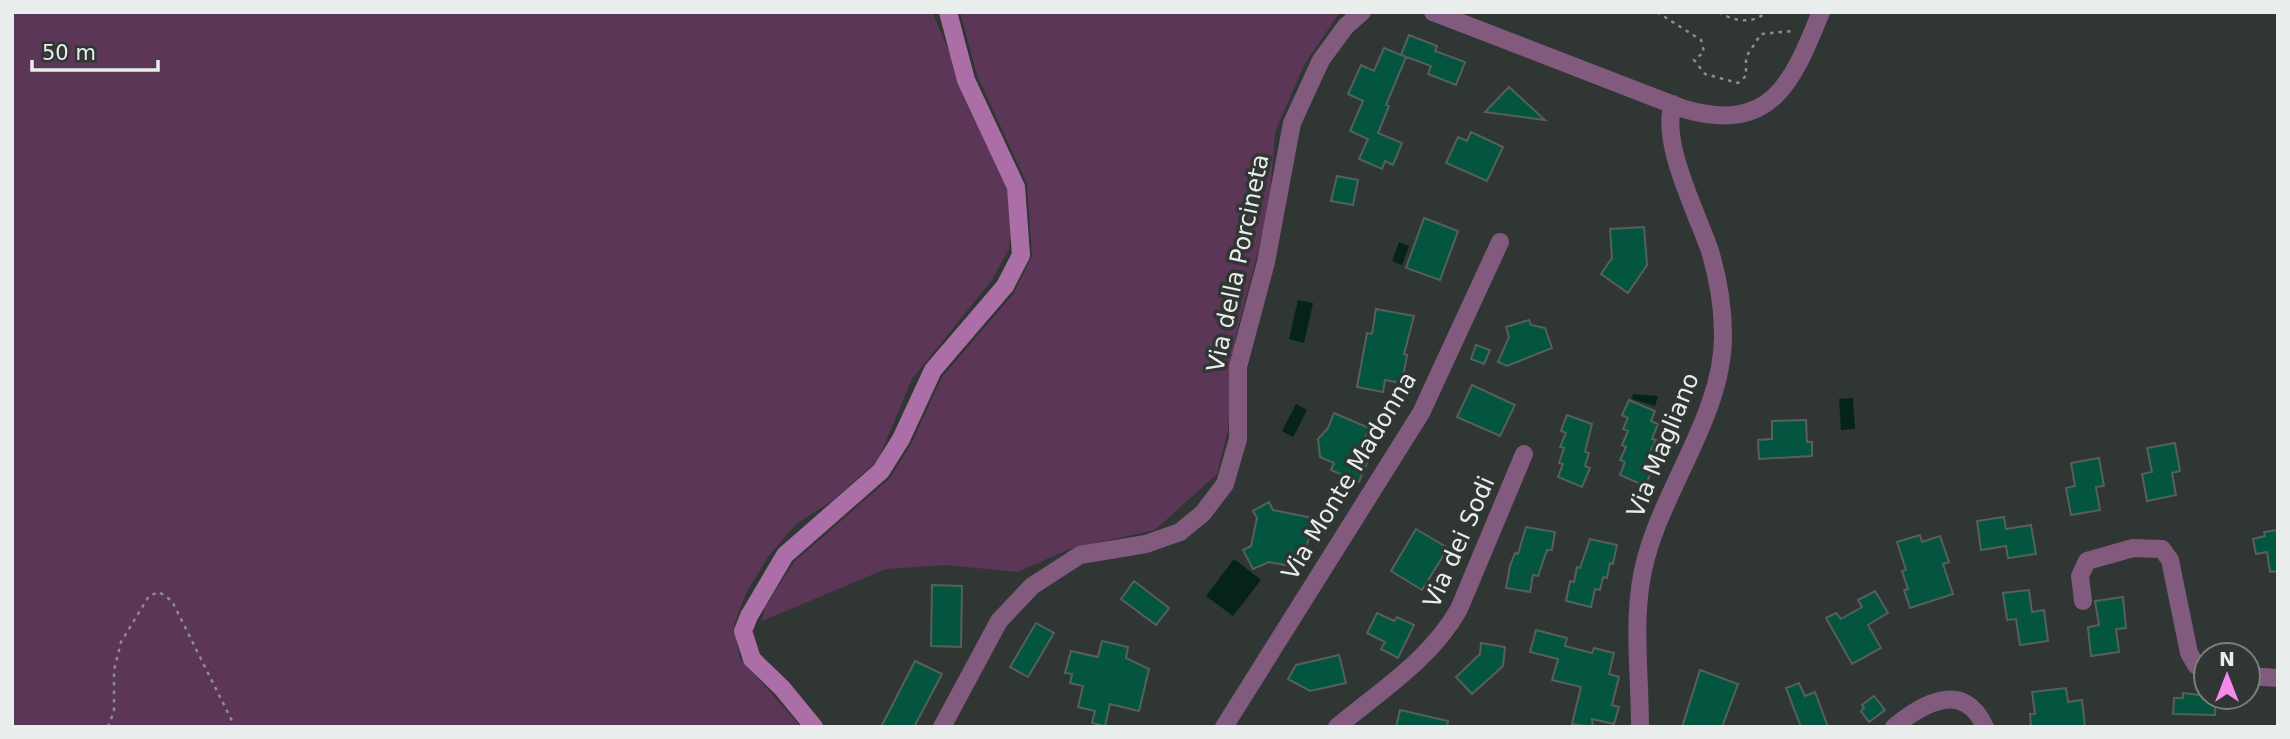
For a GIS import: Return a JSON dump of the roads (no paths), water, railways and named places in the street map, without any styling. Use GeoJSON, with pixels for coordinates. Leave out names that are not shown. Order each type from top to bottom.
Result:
{"type":"FeatureCollection","features":[{"type":"Feature","properties":{"kind":"street"},"geometry":{"type":"LineString","coordinates":[[814,727],[782,688],[752,659],[743,631],[749,616],[785,555],[881,471],[901,439],[933,370],[1005,286],[1021,255],[1016,187],[966,80],[948,12]]}},
{"type":"Feature","properties":{"kind":"street","name":"Via della Porcineta"},"geometry":{"type":"LineString","coordinates":[[942,727],[999,621],[1032,586],[1080,555],[1146,544],[1180,532],[1203,513],[1225,484],[1238,439],[1238,367],[1270,244],[1292,124],[1321,60],[1346,26],[1362,12]]}},
{"type":"Feature","properties":{"kind":"street"},"geometry":{"type":"LineString","coordinates":[[1433,12],[1673,104],[1703,114],[1725,115],[1765,106],[1777,98],[1787,84],[1818,21]]}},
{"type":"Feature","properties":{"kind":"street","name":"Via Magliano"},"geometry":{"type":"LineString","coordinates":[[1640,727],[1639,605],[1645,560],[1667,499],[1711,399],[1723,338],[1718,279],[1670,133],[1673,104]]}},
{"type":"Feature","properties":{"kind":"street","name":"Via Monte Madonna"},"geometry":{"type":"LineString","coordinates":[[1224,727],[1420,413],[1500,242]]}},
{"type":"Feature","properties":{"kind":"street","name":"Via dei Sodi"},"geometry":{"type":"LineString","coordinates":[[1337,727],[1419,659],[1446,630],[1459,610],[1524,454]]}},
{"type":"Feature","properties":{"kind":"street"},"geometry":{"type":"LineString","coordinates":[[2083,601],[2081,570],[2088,561],[2133,548],[2162,549],[2170,560],[2192,658]]}},
{"type":"Feature","properties":{"kind":"street"},"geometry":{"type":"LineString","coordinates":[[1894,727],[1923,704],[1941,700],[1967,705],[1977,713],[1985,727]]}}]}
